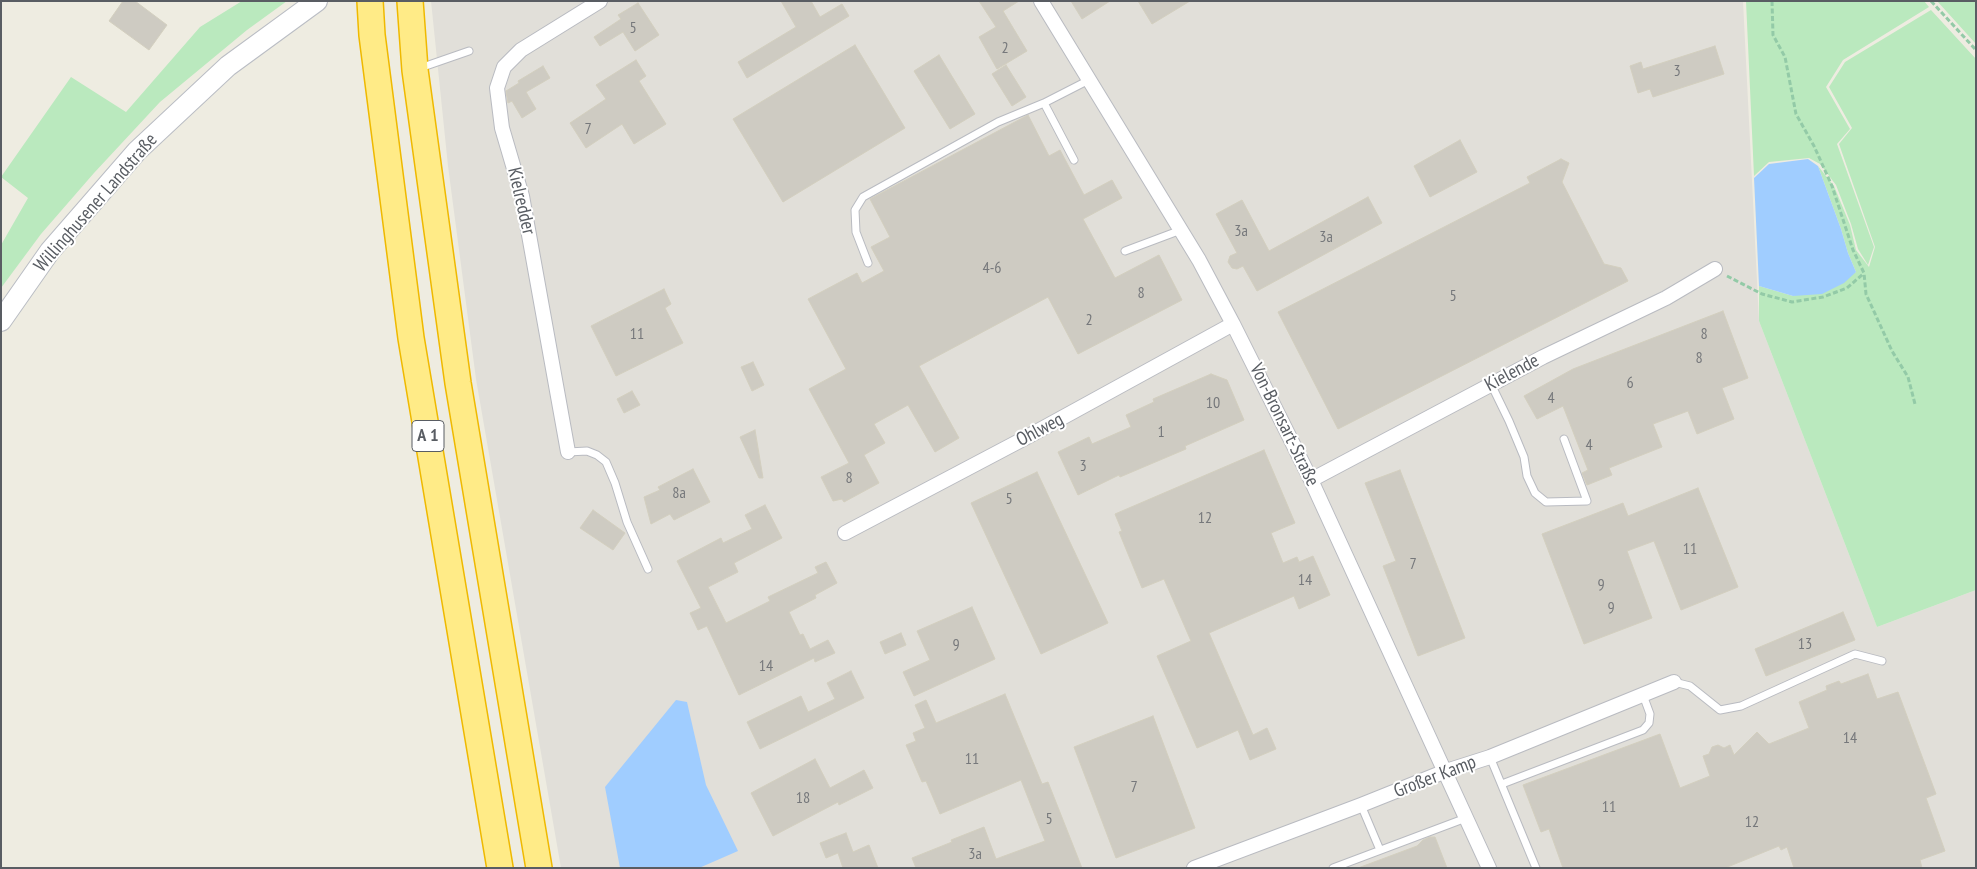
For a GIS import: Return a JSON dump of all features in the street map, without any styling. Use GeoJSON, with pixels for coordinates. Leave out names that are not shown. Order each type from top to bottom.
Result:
{"type":"FeatureCollection","features":[{"type":"Feature","properties":{"kind":"highway","name":"A 1"},"geometry":{"type":"LineString","coordinates":[[370,1],[372,35],[411,338],[500,868]]}},
{"type":"Feature","properties":{"kind":"highway","name":"A 1"},"geometry":{"type":"LineString","coordinates":[[410,1],[415,70],[458,383],[539,868]]}},
{"type":"Feature","properties":{"kind":"main road","name":"Willinghusener Landstraße"},"geometry":{"type":"LineString","coordinates":[[1,321],[50,251],[137,151],[228,66],[315,3]]}},
{"type":"Feature","properties":{"kind":"street","name":"Kielredder"},"geometry":{"type":"LineString","coordinates":[[568,452],[522,196],[502,128],[498,88],[504,67],[520,50],[600,1]]}},
{"type":"Feature","properties":{"kind":"street","name":"Von-Bronsart-Straße"},"geometry":{"type":"LineString","coordinates":[[1041,1],[1181,230],[1233,324],[1311,480],[1490,868]]}},
{"type":"Feature","properties":{"kind":"street","name":"Kielende"},"geometry":{"type":"LineString","coordinates":[[1311,480],[1542,357],[1666,298],[1715,269]]}},
{"type":"Feature","properties":{"kind":"street","name":"Ohlweg"},"geometry":{"type":"LineString","coordinates":[[845,533],[1027,437],[1233,324]]}},
{"type":"Feature","properties":{"kind":"street","name":"Großer Kamp"},"geometry":{"type":"LineString","coordinates":[[1194,868],[1490,757],[1674,682]]}},
{"type":"Feature","properties":{"kind":"lane"},"geometry":{"type":"LineString","coordinates":[[415,70],[469,51]]}},
{"type":"Feature","properties":{"kind":"lane"},"geometry":{"type":"LineString","coordinates":[[868,263],[856,232],[855,210],[863,197],[998,122],[1044,103],[1089,80]]}},
{"type":"Feature","properties":{"kind":"lane"},"geometry":{"type":"LineString","coordinates":[[1044,103],[1074,160]]}},
{"type":"Feature","properties":{"kind":"lane"},"geometry":{"type":"LineString","coordinates":[[1125,251],[1181,230]]}},
{"type":"Feature","properties":{"kind":"lane"},"geometry":{"type":"LineString","coordinates":[[1491,384],[1524,457],[1527,476],[1535,493],[1546,502],[1587,501],[1564,439]]}},
{"type":"Feature","properties":{"kind":"lane"},"geometry":{"type":"LineString","coordinates":[[568,452],[587,451],[597,455],[606,462],[615,483],[627,522],[648,569]]}},
{"type":"Feature","properties":{"kind":"lane"},"geometry":{"type":"LineString","coordinates":[[1674,682],[1690,686],[1720,710],[1741,706],[1855,654],[1882,661]]}},
{"type":"Feature","properties":{"kind":"lane"},"geometry":{"type":"LineString","coordinates":[[1502,784],[1644,730],[1649,723],[1650,714],[1643,695]]}},
{"type":"Feature","properties":{"kind":"lane"},"geometry":{"type":"LineString","coordinates":[[1490,757],[1536,868]]}},
{"type":"Feature","properties":{"kind":"lane"},"geometry":{"type":"LineString","coordinates":[[1361,805],[1380,850]]}},
{"type":"Feature","properties":{"kind":"lane"},"geometry":{"type":"LineString","coordinates":[[1333,868],[1466,818]]}},
{"type":"Feature","properties":{"kind":"path"},"geometry":{"type":"LineString","coordinates":[[1772,1],[1773,35],[1785,57],[1796,114],[1814,146],[1832,186],[1853,250],[1864,273],[1866,294],[1892,351],[1908,377],[1915,404]]}},
{"type":"Feature","properties":{"kind":"path"},"geometry":{"type":"LineString","coordinates":[[1931,1],[1976,50]]}},
{"type":"Feature","properties":{"kind":"path"},"geometry":{"type":"LineString","coordinates":[[1715,269],[1762,294],[1792,302],[1823,297],[1847,288],[1864,273]]}},
{"type":"Feature","properties":{"kind":"shaded area"},"geometry":{"type":"Polygon","coordinates":[[[431,1],[1743,1],[1759,321],[1877,627],[1976,590],[1976,868],[561,868],[476,379],[448,166],[431,1]]]}},
{"type":"Feature","properties":{"kind":"green space"},"geometry":{"type":"Polygon","coordinates":[[[242,1],[287,1],[247,30],[160,102],[41,234],[1,288],[1,245],[28,198],[1,177],[71,77],[126,112],[200,27],[242,1]]]}},
{"type":"Feature","properties":{"kind":"green space"},"geometry":{"type":"Polygon","coordinates":[[[1746,1],[1924,1],[1929,7],[1843,60],[1826,87],[1850,129],[1837,144],[1874,247],[1868,265],[1858,249],[1851,224],[1836,185],[1820,164],[1809,158],[1769,162],[1754,176],[1746,1]]]}},
{"type":"Feature","properties":{"kind":"green space"},"geometry":{"type":"Polygon","coordinates":[[[1937,1],[1976,1],[1976,44],[1937,1]]]}},
{"type":"Feature","properties":{"kind":"green space"},"geometry":{"type":"Polygon","coordinates":[[[1931,10],[1976,59],[1976,590],[1877,627],[1759,321],[1759,286],[1793,296],[1856,272],[1818,166],[1834,186],[1850,225],[1856,250],[1869,267],[1875,247],[1839,144],[1852,128],[1829,87],[1845,62],[1931,10]]]}},
{"type":"Feature","properties":{"kind":"water"},"geometry":{"type":"Polygon","coordinates":[[[1808,159],[1818,166],[1856,272],[1844,283],[1822,294],[1793,296],[1759,286],[1754,178],[1769,164],[1808,159]]]}},
{"type":"Feature","properties":{"kind":"water"},"geometry":{"type":"Polygon","coordinates":[[[676,700],[687,702],[706,785],[738,851],[699,868],[620,868],[605,787],[676,700]]]}},
{"type":"Feature","properties":{"kind":"building"},"geometry":{"type":"Polygon","coordinates":[[[123,1],[135,1],[167,25],[149,50],[109,21],[123,1]]]}},
{"type":"Feature","properties":{"kind":"building"},"geometry":{"type":"Polygon","coordinates":[[[781,1],[811,1],[820,17],[842,4],[849,16],[747,78],[738,62],[796,27],[781,1]]]}},
{"type":"Feature","properties":{"kind":"building"},"geometry":{"type":"Polygon","coordinates":[[[979,1],[1019,1],[1003,11],[1027,51],[997,69],[979,37],[996,27],[979,1]]]}},
{"type":"Feature","properties":{"kind":"building"},"geometry":{"type":"Polygon","coordinates":[[[1071,1],[1110,1],[1082,19],[1071,1]]]}},
{"type":"Feature","properties":{"kind":"building"},"geometry":{"type":"Polygon","coordinates":[[[1138,1],[1190,1],[1152,24],[1138,1]]]}},
{"type":"Feature","properties":{"kind":"building"},"geometry":{"type":"Polygon","coordinates":[[[638,3],[659,35],[635,51],[623,32],[600,46],[594,37],[621,19],[618,15],[638,3]]]}},
{"type":"Feature","properties":{"kind":"building"},"geometry":{"type":"Polygon","coordinates":[[[855,45],[905,128],[783,202],[733,119],[855,45]]]}},
{"type":"Feature","properties":{"kind":"building"},"geometry":{"type":"Polygon","coordinates":[[[1715,46],[1724,74],[1653,97],[1650,89],[1638,93],[1630,66],[1641,62],[1643,69],[1715,46]]]}},
{"type":"Feature","properties":{"kind":"building"},"geometry":{"type":"Polygon","coordinates":[[[939,55],[975,114],[950,129],[914,71],[939,55]]]}},
{"type":"Feature","properties":{"kind":"building"},"geometry":{"type":"Polygon","coordinates":[[[636,60],[646,76],[639,81],[666,124],[634,144],[622,124],[586,148],[570,123],[606,99],[596,85],[636,60]]]}},
{"type":"Feature","properties":{"kind":"building"},"geometry":{"type":"Polygon","coordinates":[[[1006,65],[1026,97],[1012,106],[992,74],[1006,65]]]}},
{"type":"Feature","properties":{"kind":"building"},"geometry":{"type":"Polygon","coordinates":[[[543,66],[550,78],[526,92],[536,109],[522,118],[512,101],[508,103],[506,91],[519,83],[518,81],[543,66]]]}},
{"type":"Feature","properties":{"kind":"building"},"geometry":{"type":"Polygon","coordinates":[[[1028,115],[1049,156],[1060,150],[1084,195],[1112,180],[1122,198],[1083,219],[1115,278],[1159,255],[1182,300],[1078,354],[1048,297],[919,366],[959,438],[935,452],[908,405],[874,424],[885,443],[864,455],[879,483],[844,502],[842,499],[833,501],[821,477],[849,463],[809,389],[846,369],[808,299],[857,273],[862,283],[884,271],[871,247],[890,237],[870,199],[1028,115]]]}},
{"type":"Feature","properties":{"kind":"building"},"geometry":{"type":"Polygon","coordinates":[[[1460,140],[1477,172],[1430,197],[1414,166],[1460,140]]]}},
{"type":"Feature","properties":{"kind":"building"},"geometry":{"type":"Polygon","coordinates":[[[1561,159],[1569,163],[1562,182],[1604,264],[1621,268],[1628,281],[1338,429],[1278,312],[1530,183],[1527,177],[1561,159]]]}},
{"type":"Feature","properties":{"kind":"building"},"geometry":{"type":"Polygon","coordinates":[[[1368,197],[1382,223],[1257,291],[1243,266],[1237,269],[1232,268],[1228,262],[1230,256],[1237,253],[1216,214],[1242,200],[1269,251],[1368,197]]]}},
{"type":"Feature","properties":{"kind":"building"},"geometry":{"type":"Polygon","coordinates":[[[664,289],[671,304],[665,308],[683,343],[616,376],[591,326],[664,289]]]}},
{"type":"Feature","properties":{"kind":"building"},"geometry":{"type":"Polygon","coordinates":[[[1723,311],[1748,378],[1722,388],[1734,419],[1697,434],[1688,411],[1653,424],[1662,447],[1609,468],[1612,475],[1587,485],[1582,473],[1588,470],[1563,406],[1537,419],[1524,396],[1573,369],[1723,311]]]}},
{"type":"Feature","properties":{"kind":"building"},"geometry":{"type":"Polygon","coordinates":[[[753,362],[764,385],[752,391],[741,367],[753,362]]]}},
{"type":"Feature","properties":{"kind":"building"},"geometry":{"type":"Polygon","coordinates":[[[1211,374],[1227,380],[1244,420],[1185,446],[1186,449],[1120,477],[1119,475],[1078,495],[1058,452],[1089,437],[1092,444],[1131,427],[1126,415],[1154,402],[1153,399],[1211,374]]]}},
{"type":"Feature","properties":{"kind":"building"},"geometry":{"type":"Polygon","coordinates":[[[632,391],[640,405],[624,413],[617,399],[632,391]]]}},
{"type":"Feature","properties":{"kind":"building"},"geometry":{"type":"Polygon","coordinates":[[[755,430],[763,478],[759,478],[740,437],[755,430]]]}},
{"type":"Feature","properties":{"kind":"building"},"geometry":{"type":"Polygon","coordinates":[[[1264,450],[1295,523],[1271,533],[1283,563],[1297,557],[1299,562],[1313,556],[1330,595],[1299,609],[1294,596],[1209,633],[1253,735],[1267,728],[1276,749],[1250,760],[1238,730],[1197,748],[1157,656],[1191,641],[1164,579],[1142,588],[1119,532],[1122,531],[1115,514],[1264,450]]]}},
{"type":"Feature","properties":{"kind":"building"},"geometry":{"type":"Polygon","coordinates":[[[693,469],[710,502],[674,520],[670,514],[651,524],[644,497],[660,490],[658,487],[693,469]]]}},
{"type":"Feature","properties":{"kind":"building"},"geometry":{"type":"Polygon","coordinates":[[[1400,470],[1465,638],[1418,656],[1383,566],[1396,561],[1365,483],[1400,470]]]}},
{"type":"Feature","properties":{"kind":"building"},"geometry":{"type":"Polygon","coordinates":[[[1037,472],[1108,623],[1041,654],[971,503],[1037,472]]]}},
{"type":"Feature","properties":{"kind":"building"},"geometry":{"type":"Polygon","coordinates":[[[1698,488],[1738,587],[1681,610],[1654,541],[1627,551],[1652,618],[1584,644],[1542,534],[1623,503],[1628,516],[1698,488]]]}},
{"type":"Feature","properties":{"kind":"building"},"geometry":{"type":"Polygon","coordinates":[[[765,505],[782,538],[734,563],[738,572],[708,587],[726,623],[770,601],[768,597],[818,573],[815,567],[826,562],[837,583],[815,595],[816,598],[789,612],[800,635],[803,634],[810,649],[828,640],[835,653],[815,662],[814,658],[739,695],[707,626],[698,630],[690,613],[701,608],[677,561],[721,538],[723,543],[752,529],[745,515],[765,505]]]}},
{"type":"Feature","properties":{"kind":"building"},"geometry":{"type":"Polygon","coordinates":[[[593,510],[625,533],[613,550],[580,528],[593,510]]]}},
{"type":"Feature","properties":{"kind":"building"},"geometry":{"type":"Polygon","coordinates":[[[972,607],[995,659],[914,696],[903,672],[930,660],[917,631],[972,607]]]}},
{"type":"Feature","properties":{"kind":"building"},"geometry":{"type":"Polygon","coordinates":[[[1843,612],[1855,640],[1766,676],[1755,649],[1843,612]]]}},
{"type":"Feature","properties":{"kind":"building"},"geometry":{"type":"Polygon","coordinates":[[[901,633],[906,645],[885,654],[880,642],[901,633]]]}},
{"type":"Feature","properties":{"kind":"building"},"geometry":{"type":"Polygon","coordinates":[[[851,671],[864,698],[760,749],[747,722],[801,696],[808,712],[835,699],[827,683],[851,671]]]}},
{"type":"Feature","properties":{"kind":"building"},"geometry":{"type":"Polygon","coordinates":[[[1868,674],[1877,699],[1898,692],[1936,794],[1926,798],[1945,851],[1920,860],[1922,868],[1794,868],[1787,847],[1781,850],[1779,846],[1725,868],[1563,868],[1549,829],[1541,832],[1523,785],[1660,734],[1680,788],[1710,776],[1703,756],[1709,754],[1712,747],[1718,745],[1724,748],[1730,745],[1734,755],[1757,732],[1769,744],[1809,728],[1799,702],[1827,690],[1826,686],[1839,681],[1841,684],[1868,674]]]}},
{"type":"Feature","properties":{"kind":"building"},"geometry":{"type":"Polygon","coordinates":[[[1005,694],[1042,784],[1048,782],[1082,868],[916,868],[912,858],[984,827],[996,859],[1045,841],[1021,780],[940,814],[926,781],[922,782],[906,745],[916,741],[913,733],[925,728],[915,705],[926,700],[936,723],[1005,694]]]}},
{"type":"Feature","properties":{"kind":"building"},"geometry":{"type":"Polygon","coordinates":[[[1153,716],[1195,828],[1116,858],[1074,747],[1153,716]]]}},
{"type":"Feature","properties":{"kind":"building"},"geometry":{"type":"Polygon","coordinates":[[[815,759],[830,788],[864,770],[873,788],[839,805],[838,802],[773,836],[751,793],[815,759]]]}},
{"type":"Feature","properties":{"kind":"building"},"geometry":{"type":"Polygon","coordinates":[[[846,833],[853,852],[869,845],[878,868],[843,868],[838,853],[826,858],[820,843],[846,833]]]}},
{"type":"Feature","properties":{"kind":"building"},"geometry":{"type":"Polygon","coordinates":[[[1435,837],[1447,868],[1358,868],[1417,846],[1423,840],[1435,837]]]}}]}
